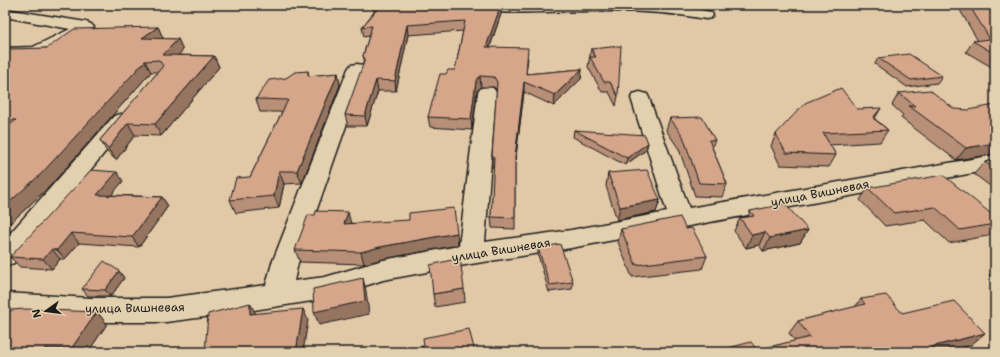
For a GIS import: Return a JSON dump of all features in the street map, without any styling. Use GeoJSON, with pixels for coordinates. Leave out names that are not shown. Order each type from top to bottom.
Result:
{"type":"FeatureCollection","features":[{"type":"Feature","properties":{"kind":"street"},"geometry":{"type":"LineString","coordinates":[[457,5],[501,10],[575,7],[666,8],[706,15]]}},
{"type":"Feature","properties":{"kind":"street"},"geometry":{"type":"LineString","coordinates":[[5,13],[86,27],[36,52],[5,53]]}},
{"type":"Feature","properties":{"kind":"street"},"geometry":{"type":"LineString","coordinates":[[277,294],[285,262],[357,69]]}},
{"type":"Feature","properties":{"kind":"street"},"geometry":{"type":"LineString","coordinates":[[471,254],[487,92]]}},
{"type":"Feature","properties":{"kind":"street"},"geometry":{"type":"LineString","coordinates":[[640,98],[681,218]]}},
{"type":"Feature","properties":{"kind":"street"},"geometry":{"type":"LineString","coordinates":[[5,256],[133,107]]}},
{"type":"Feature","properties":{"kind":"street","name":"улица Вишневая"},"geometry":{"type":"LineString","coordinates":[[5,305],[91,310],[166,310],[325,288],[384,270],[471,254],[571,239],[995,162]]}},
{"type":"Feature","properties":{"kind":"building"},"geometry":{"type":"Polygon","coordinates":[[[501,5],[486,47],[528,48],[526,74],[582,69],[555,95],[524,82],[515,157],[515,218],[491,217],[494,157],[492,157],[497,82],[494,77],[480,76],[476,81],[471,119],[428,117],[440,74],[446,74],[448,70],[455,70],[465,21],[407,25],[395,81],[376,80],[365,116],[345,115],[365,59],[363,56],[372,26],[362,27],[379,7],[373,6],[501,5]]]}},
{"type":"Feature","properties":{"kind":"building"},"geometry":{"type":"Polygon","coordinates":[[[969,5],[995,5],[995,54],[973,41],[990,39],[969,5]]]}},
{"type":"Feature","properties":{"kind":"building"},"geometry":{"type":"Polygon","coordinates":[[[158,27],[142,38],[178,39],[163,55],[214,56],[155,124],[128,123],[108,149],[100,140],[163,66],[159,60],[145,61],[41,174],[5,206],[5,129],[16,120],[5,120],[5,82],[9,79],[5,79],[5,51],[10,49],[47,48],[74,29],[158,27]]]}},
{"type":"Feature","properties":{"kind":"building"},"geometry":{"type":"Polygon","coordinates":[[[621,46],[618,96],[610,82],[604,82],[590,57],[596,57],[591,49],[621,46]]]}},
{"type":"Feature","properties":{"kind":"building"},"geometry":{"type":"Polygon","coordinates":[[[909,54],[942,76],[911,80],[878,58],[909,54]]]}},
{"type":"Feature","properties":{"kind":"building"},"geometry":{"type":"Polygon","coordinates":[[[308,71],[308,76],[338,73],[297,171],[279,171],[274,196],[230,200],[236,178],[250,177],[288,100],[256,99],[269,80],[286,78],[295,72],[308,71]]]}},
{"type":"Feature","properties":{"kind":"building"},"geometry":{"type":"Polygon","coordinates":[[[841,88],[857,109],[881,108],[873,118],[888,130],[823,133],[836,155],[786,153],[776,134],[805,103],[841,88]]]}},
{"type":"Feature","properties":{"kind":"building"},"geometry":{"type":"Polygon","coordinates":[[[930,90],[954,109],[968,110],[995,105],[995,143],[966,148],[909,106],[915,106],[899,93],[930,90]]]}},
{"type":"Feature","properties":{"kind":"building"},"geometry":{"type":"Polygon","coordinates":[[[702,117],[715,140],[709,140],[727,184],[699,183],[683,136],[670,118],[702,117]]]}},
{"type":"Feature","properties":{"kind":"building"},"geometry":{"type":"Polygon","coordinates":[[[574,130],[645,135],[648,143],[627,158],[574,130]]]}},
{"type":"Feature","properties":{"kind":"building"},"geometry":{"type":"Polygon","coordinates":[[[995,160],[995,169],[985,162],[995,160]]]}},
{"type":"Feature","properties":{"kind":"building"},"geometry":{"type":"Polygon","coordinates":[[[91,170],[117,172],[97,195],[162,197],[132,237],[71,233],[57,250],[52,249],[43,259],[10,257],[91,170]]]}},
{"type":"Feature","properties":{"kind":"building"},"geometry":{"type":"Polygon","coordinates":[[[647,170],[660,200],[620,207],[608,173],[647,170]]]}},
{"type":"Feature","properties":{"kind":"building"},"geometry":{"type":"Polygon","coordinates":[[[943,175],[995,217],[992,218],[995,220],[995,224],[960,230],[935,207],[894,213],[868,188],[943,175]]]}},
{"type":"Feature","properties":{"kind":"building"},"geometry":{"type":"Polygon","coordinates":[[[785,204],[808,230],[770,238],[765,232],[752,235],[740,218],[754,216],[750,211],[785,204]]]}},
{"type":"Feature","properties":{"kind":"building"},"geometry":{"type":"Polygon","coordinates":[[[454,208],[457,233],[380,247],[361,252],[295,250],[308,215],[315,215],[316,211],[348,212],[344,224],[409,220],[409,213],[454,208]]]}},
{"type":"Feature","properties":{"kind":"building"},"geometry":{"type":"Polygon","coordinates":[[[680,217],[686,229],[692,228],[707,256],[636,265],[621,229],[680,217]]]}},
{"type":"Feature","properties":{"kind":"building"},"geometry":{"type":"Polygon","coordinates":[[[560,244],[573,282],[550,285],[538,248],[560,244]]]}},
{"type":"Feature","properties":{"kind":"building"},"geometry":{"type":"Polygon","coordinates":[[[460,258],[464,289],[433,294],[430,265],[460,258]]]}},
{"type":"Feature","properties":{"kind":"building"},"geometry":{"type":"Polygon","coordinates":[[[104,261],[119,271],[105,290],[82,289],[104,261]]]}},
{"type":"Feature","properties":{"kind":"building"},"geometry":{"type":"Polygon","coordinates":[[[363,278],[365,301],[314,312],[313,289],[363,278]]]}},
{"type":"Feature","properties":{"kind":"building"},"geometry":{"type":"Polygon","coordinates":[[[886,295],[902,313],[954,301],[985,333],[931,347],[936,352],[713,352],[751,342],[757,350],[810,337],[798,321],[865,304],[861,299],[886,295]]]}},
{"type":"Feature","properties":{"kind":"building"},"geometry":{"type":"Polygon","coordinates":[[[250,303],[250,314],[303,309],[296,352],[205,352],[208,314],[250,303]]]}},
{"type":"Feature","properties":{"kind":"building"},"geometry":{"type":"Polygon","coordinates":[[[25,309],[97,312],[71,349],[45,348],[43,352],[5,352],[5,320],[11,310],[25,309]]]}},
{"type":"Feature","properties":{"kind":"building"},"geometry":{"type":"Polygon","coordinates":[[[469,329],[475,352],[418,352],[418,347],[424,346],[423,338],[469,329]]]}}]}
